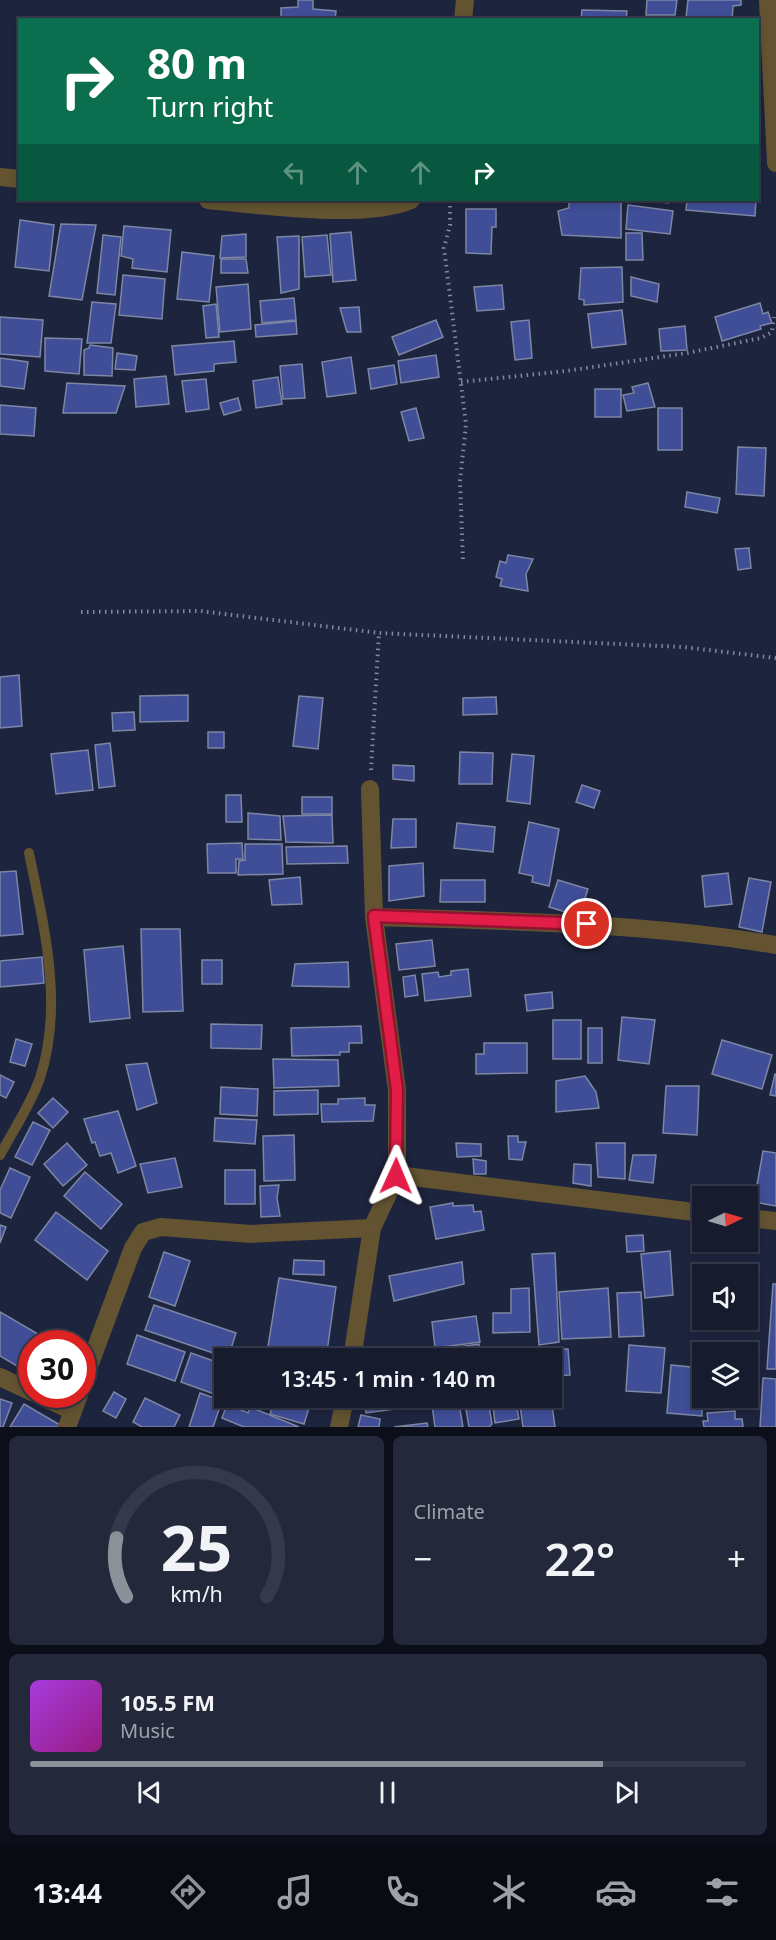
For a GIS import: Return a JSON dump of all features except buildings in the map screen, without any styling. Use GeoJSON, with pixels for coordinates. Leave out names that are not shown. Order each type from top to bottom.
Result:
{"type":"FeatureCollection","features":[{"type":"Feature","properties":{"kind":"street"},"geometry":{"type":"LineString","coordinates":[[464,18],[465,0]]}},
{"type":"Feature","properties":{"kind":"street"},"geometry":{"type":"LineString","coordinates":[[768,0],[774,57],[776,163]]}},
{"type":"Feature","properties":{"kind":"street"},"geometry":{"type":"LineString","coordinates":[[0,177],[18,179]]}},
{"type":"Feature","properties":{"kind":"street"},"geometry":{"type":"LineString","coordinates":[[218,201],[279,207],[369,209],[399,205],[409,201]]}},
{"type":"Feature","properties":{"kind":"street"},"geometry":{"type":"LineString","coordinates":[[354,1348],[372,1228],[396,1176],[397,1090],[374,916],[370,789]]}},
{"type":"Feature","properties":{"kind":"street"},"geometry":{"type":"LineString","coordinates":[[374,916],[629,926],[703,933],[776,945]]}},
{"type":"Feature","properties":{"kind":"street"},"geometry":{"type":"LineString","coordinates":[[396,1176],[692,1212]]}},
{"type":"Feature","properties":{"kind":"street"},"geometry":{"type":"LineString","coordinates":[[758,1219],[776,1221]]}},
{"type":"Feature","properties":{"kind":"street"},"geometry":{"type":"LineString","coordinates":[[96,1347],[133,1248],[143,1232],[161,1227],[251,1233],[372,1228]]}},
{"type":"Feature","properties":{"kind":"street"},"geometry":{"type":"LineString","coordinates":[[0,1377],[18,1385]]}},
{"type":"Feature","properties":{"kind":"street"},"geometry":{"type":"LineString","coordinates":[[339,1427],[343,1408]]}},
{"type":"Feature","properties":{"kind":"lane"},"geometry":{"type":"LineString","coordinates":[[0,1155],[40,1079],[51,1023],[49,954],[29,853]]}},
{"type":"Feature","properties":{"kind":"path"},"geometry":{"type":"LineString","coordinates":[[450,201],[450,225],[444,248],[466,424],[460,481],[463,562]]}},
{"type":"Feature","properties":{"kind":"path"},"geometry":{"type":"LineString","coordinates":[[461,382],[566,371],[741,343],[772,332],[774,317]]}},
{"type":"Feature","properties":{"kind":"path"},"geometry":{"type":"LineString","coordinates":[[81,612],[200,611],[379,633],[683,647],[776,658]]}},
{"type":"Feature","properties":{"kind":"path"},"geometry":{"type":"LineString","coordinates":[[370,789],[379,633]]}},
{"type":"Feature","properties":{"kind":"route"},"geometry":{"type":"LineString","coordinates":[[396,1176],[397,1090],[374,916],[587,924]]}}]}
